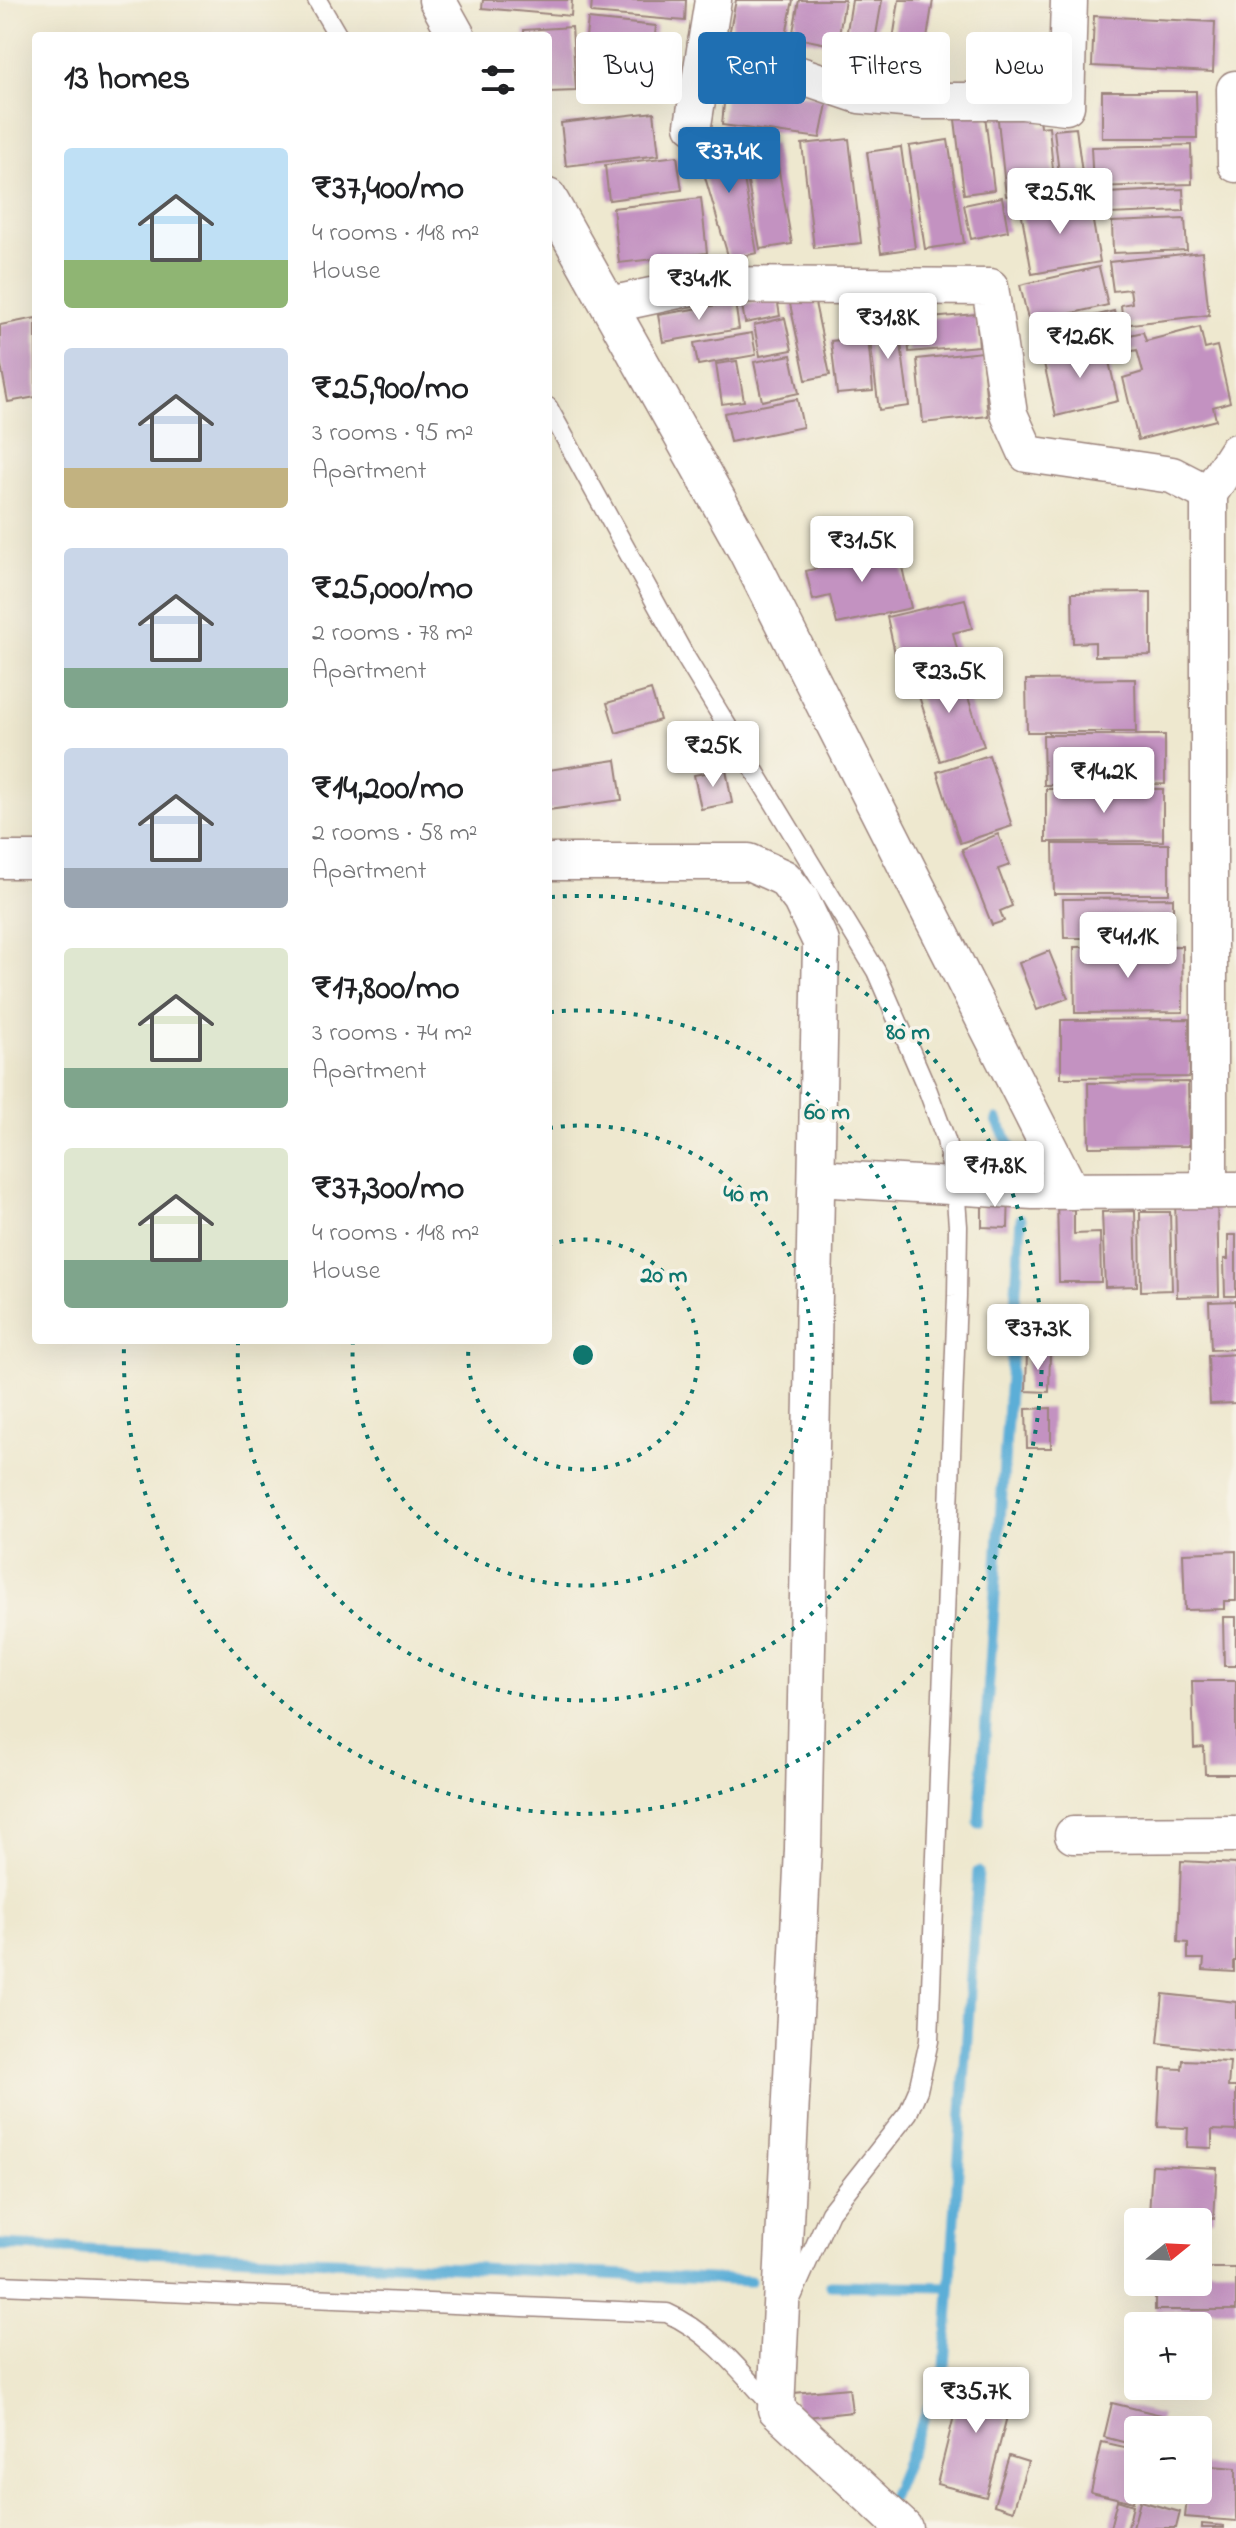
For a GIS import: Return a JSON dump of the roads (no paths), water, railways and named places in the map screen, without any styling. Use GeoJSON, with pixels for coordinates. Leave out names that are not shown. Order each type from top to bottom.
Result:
{"type":"FeatureCollection","features":[{"type":"Feature","properties":{"kind":"street"},"geometry":{"type":"LineString","coordinates":[[437,0],[455,32]]}},
{"type":"Feature","properties":{"kind":"street"},"geometry":{"type":"LineString","coordinates":[[708,32],[713,0]]}},
{"type":"Feature","properties":{"kind":"street"},"geometry":{"type":"LineString","coordinates":[[806,77],[859,95],[925,101],[1023,101],[1066,106],[1069,0]]}},
{"type":"Feature","properties":{"kind":"street"},"geometry":{"type":"LineString","coordinates":[[1235,89],[1236,164]]}},
{"type":"Feature","properties":{"kind":"street"},"geometry":{"type":"LineString","coordinates":[[693,125],[698,93]]}},
{"type":"Feature","properties":{"kind":"street"},"geometry":{"type":"LineString","coordinates":[[552,204],[747,552],[1071,1191]]}},
{"type":"Feature","properties":{"kind":"street"},"geometry":{"type":"LineString","coordinates":[[609,305],[702,285],[990,287],[1009,414],[1027,454],[1172,475],[1209,494]]}},
{"type":"Feature","properties":{"kind":"street"},"geometry":{"type":"LineString","coordinates":[[817,1178],[1033,1191],[1222,1190],[1209,494],[1236,452]]}},
{"type":"Feature","properties":{"kind":"street"},"geometry":{"type":"LineString","coordinates":[[0,860],[32,860]]}},
{"type":"Feature","properties":{"kind":"street"},"geometry":{"type":"LineString","coordinates":[[552,862],[749,862],[784,878],[801,900],[821,942],[803,1849],[776,2409],[904,2528]]}},
{"type":"Feature","properties":{"kind":"street"},"geometry":{"type":"LineString","coordinates":[[1073,1835],[1236,1834]]}},
{"type":"Feature","properties":{"kind":"lane"},"geometry":{"type":"LineString","coordinates":[[317,0],[336,32]]}},
{"type":"Feature","properties":{"kind":"lane"},"geometry":{"type":"LineString","coordinates":[[552,414],[686,658],[876,971],[928,1091],[946,1140],[955,1186],[957,1296],[931,1995],[925,2064],[908,2113],[830,2212],[782,2319]]}},
{"type":"Feature","properties":{"kind":"lane"},"geometry":{"type":"LineString","coordinates":[[0,2285],[667,2313],[684,2320],[702,2334],[776,2409]]}},
{"type":"Feature","properties":{"kind":"waterway"},"geometry":{"type":"LineString","coordinates":[[997,1120],[1017,1160]]}},
{"type":"Feature","properties":{"kind":"waterway"},"geometry":{"type":"LineString","coordinates":[[979,1823],[1021,1219]]}},
{"type":"Feature","properties":{"kind":"waterway"},"geometry":{"type":"LineString","coordinates":[[891,2498],[945,2367],[978,1872]]}},
{"type":"Feature","properties":{"kind":"waterway"},"geometry":{"type":"LineString","coordinates":[[0,2245],[750,2281]]}},
{"type":"Feature","properties":{"kind":"waterway"},"geometry":{"type":"LineString","coordinates":[[830,2285],[950,2287]]}}]}
